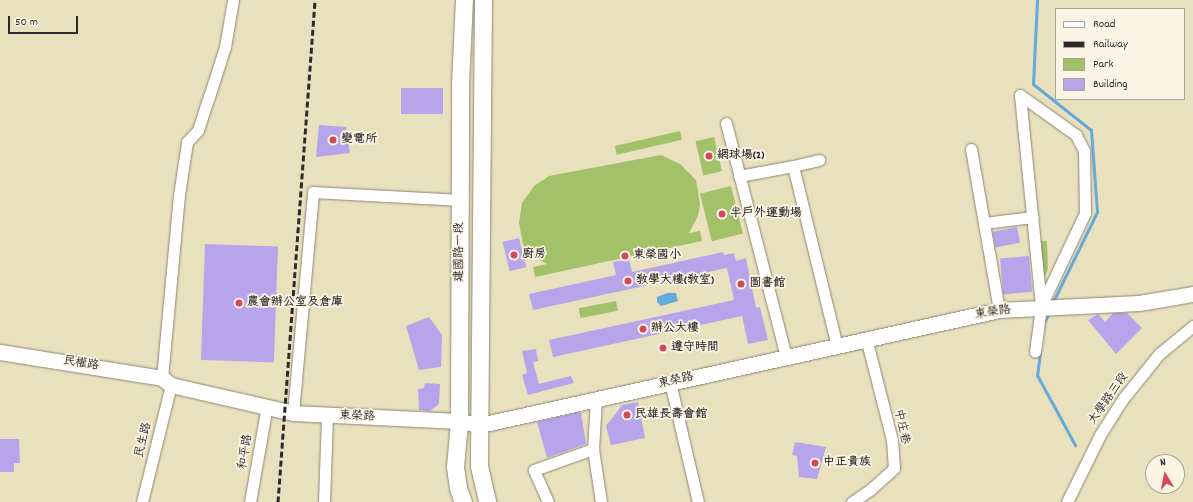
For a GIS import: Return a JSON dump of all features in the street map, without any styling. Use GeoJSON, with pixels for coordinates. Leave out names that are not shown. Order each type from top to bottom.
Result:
{"type":"FeatureCollection","features":[{"type":"Feature","properties":{"kind":"main road","name":"建國路一段"},"geometry":{"type":"LineString","coordinates":[[463,502],[458,488],[455,467],[459,421],[464,0]]}},
{"type":"Feature","properties":{"kind":"main road","name":"建國路一段"},"geometry":{"type":"LineString","coordinates":[[483,0],[479,466],[487,502]]}},
{"type":"Feature","properties":{"kind":"street","name":"民生路"},"geometry":{"type":"LineString","coordinates":[[142,502],[167,381],[179,195],[187,142],[198,130],[225,47],[233,0]]}},
{"type":"Feature","properties":{"kind":"street"},"geometry":{"type":"LineString","coordinates":[[1034,352],[1048,306],[1085,213],[1086,172],[1084,151],[1076,135],[1020,95],[1033,217],[1048,306]]}},
{"type":"Feature","properties":{"kind":"street"},"geometry":{"type":"LineString","coordinates":[[726,123],[786,357]]}},
{"type":"Feature","properties":{"kind":"street"},"geometry":{"type":"LineString","coordinates":[[971,149],[999,310]]}},
{"type":"Feature","properties":{"kind":"street"},"geometry":{"type":"LineString","coordinates":[[739,176],[819,160]]}},
{"type":"Feature","properties":{"kind":"street"},"geometry":{"type":"LineString","coordinates":[[793,166],[837,346]]}},
{"type":"Feature","properties":{"kind":"street"},"geometry":{"type":"LineString","coordinates":[[293,413],[313,192],[461,200]]}},
{"type":"Feature","properties":{"kind":"street"},"geometry":{"type":"LineString","coordinates":[[984,223],[1033,217]]}},
{"type":"Feature","properties":{"kind":"street","name":"東榮路"},"geometry":{"type":"LineString","coordinates":[[167,381],[293,413],[327,416],[459,421],[480,425],[837,346],[866,338],[999,310],[1048,306],[1139,303],[1193,294]]}},
{"type":"Feature","properties":{"kind":"street","name":"大學路三段"},"geometry":{"type":"LineString","coordinates":[[1067,502],[1100,435],[1122,400],[1159,354],[1193,326]]}},
{"type":"Feature","properties":{"kind":"street","name":"中庄巷"},"geometry":{"type":"LineString","coordinates":[[852,502],[871,490],[894,468],[892,440],[866,338]]}},
{"type":"Feature","properties":{"kind":"street","name":"民權路"},"geometry":{"type":"LineString","coordinates":[[0,352],[167,381]]}},
{"type":"Feature","properties":{"kind":"street"},"geometry":{"type":"LineString","coordinates":[[670,382],[698,502]]}},
{"type":"Feature","properties":{"kind":"street"},"geometry":{"type":"LineString","coordinates":[[596,400],[593,449],[601,502]]}},
{"type":"Feature","properties":{"kind":"street","name":"和平路"},"geometry":{"type":"LineString","coordinates":[[250,502],[267,406]]}},
{"type":"Feature","properties":{"kind":"street"},"geometry":{"type":"LineString","coordinates":[[324,502],[327,416]]}},
{"type":"Feature","properties":{"kind":"street"},"geometry":{"type":"LineString","coordinates":[[548,502],[534,470],[593,449]]}},
{"type":"Feature","properties":{"kind":"green space"},"geometry":{"type":"Polygon","coordinates":[[[680,131],[682,140],[617,155],[615,146],[680,131]]]}},
{"type":"Feature","properties":{"kind":"green space","name":"網球場(2)"},"geometry":{"type":"Polygon","coordinates":[[[714,137],[722,171],[703,175],[695,141],[714,137]]]}},
{"type":"Feature","properties":{"kind":"green space"},"geometry":{"type":"Polygon","coordinates":[[[661,155],[680,164],[696,180],[700,204],[698,216],[689,233],[700,231],[702,241],[535,277],[533,267],[547,264],[529,253],[523,244],[519,223],[522,203],[534,186],[549,176],[661,155]]]}},
{"type":"Feature","properties":{"kind":"green space","name":"半戶外運動場"},"geometry":{"type":"Polygon","coordinates":[[[731,186],[743,234],[712,241],[700,194],[731,186]]]}},
{"type":"Feature","properties":{"kind":"green space"},"geometry":{"type":"Polygon","coordinates":[[[1039,241],[1047,241],[1048,269],[1043,281],[1039,241]]]}},
{"type":"Feature","properties":{"kind":"green space"},"geometry":{"type":"Polygon","coordinates":[[[616,301],[618,311],[581,318],[579,308],[616,301]]]}},
{"type":"Feature","properties":{"kind":"water"},"geometry":{"type":"Polygon","coordinates":[[[667,293],[676,293],[678,301],[661,306],[657,302],[657,297],[667,293]]]}},
{"type":"Feature","properties":{"kind":"building"},"geometry":{"type":"Polygon","coordinates":[[[401,88],[443,88],[443,114],[401,114],[401,88]]]}},
{"type":"Feature","properties":{"kind":"building","name":"變電所"},"geometry":{"type":"Polygon","coordinates":[[[319,125],[346,127],[350,153],[316,157],[319,125]]]}},
{"type":"Feature","properties":{"kind":"building"},"geometry":{"type":"Polygon","coordinates":[[[1017,227],[1020,243],[996,247],[992,232],[1017,227]]]}},
{"type":"Feature","properties":{"kind":"building","name":"廚房"},"geometry":{"type":"Polygon","coordinates":[[[519,238],[526,267],[510,271],[503,242],[519,238]]]}},
{"type":"Feature","properties":{"kind":"building","name":"農會辦公室及倉庫"},"geometry":{"type":"Polygon","coordinates":[[[205,244],[278,247],[274,362],[201,360],[205,244]]]}},
{"type":"Feature","properties":{"kind":"building"},"geometry":{"type":"Polygon","coordinates":[[[723,252],[724,255],[734,253],[736,261],[746,258],[756,308],[760,307],[768,340],[748,344],[742,316],[553,357],[549,340],[734,300],[727,268],[533,310],[529,294],[616,275],[613,262],[629,259],[632,272],[723,252]]]}},
{"type":"Feature","properties":{"kind":"building"},"geometry":{"type":"Polygon","coordinates":[[[1029,256],[1032,292],[1003,294],[1000,259],[1029,256]]]}},
{"type":"Feature","properties":{"kind":"building"},"geometry":{"type":"Polygon","coordinates":[[[1113,313],[1127,313],[1142,328],[1116,354],[1088,320],[1098,314],[1105,322],[1113,313]]]}},
{"type":"Feature","properties":{"kind":"building"},"geometry":{"type":"Polygon","coordinates":[[[429,317],[442,335],[441,367],[419,370],[406,326],[429,317]]]}},
{"type":"Feature","properties":{"kind":"building"},"geometry":{"type":"Polygon","coordinates":[[[536,349],[538,361],[533,362],[539,384],[571,376],[574,383],[528,395],[522,375],[527,373],[522,351],[536,349]]]}},
{"type":"Feature","properties":{"kind":"building"},"geometry":{"type":"Polygon","coordinates":[[[425,383],[440,384],[439,404],[430,411],[419,410],[418,389],[424,388],[425,383]]]}},
{"type":"Feature","properties":{"kind":"building","name":"民雄長壽會館"},"geometry":{"type":"Polygon","coordinates":[[[638,402],[645,438],[611,445],[606,426],[622,405],[638,402]]]}},
{"type":"Feature","properties":{"kind":"building"},"geometry":{"type":"Polygon","coordinates":[[[579,412],[581,413],[586,444],[547,458],[537,422],[579,412]]]}},
{"type":"Feature","properties":{"kind":"building"},"geometry":{"type":"Polygon","coordinates":[[[0,439],[19,439],[20,463],[14,463],[14,472],[0,472],[0,439]]]}},
{"type":"Feature","properties":{"kind":"building","name":"中正貴族"},"geometry":{"type":"Polygon","coordinates":[[[795,442],[826,447],[817,479],[799,477],[797,456],[792,455],[795,442]]]}},
{"type":"Feature","properties":{"kind":"waterway"},"geometry":{"type":"LineString","coordinates":[[1037,0],[1033,84],[1091,130],[1097,212],[1053,302]]}},
{"type":"Feature","properties":{"kind":"waterway"},"geometry":{"type":"LineString","coordinates":[[1043,324],[1049,313]]}},
{"type":"Feature","properties":{"kind":"waterway"},"geometry":{"type":"LineString","coordinates":[[1040,352],[1037,375],[1075,445]]}},
{"type":"Feature","properties":{"kind":"railway"},"geometry":{"type":"LineString","coordinates":[[278,502],[315,0]]}},
{"type":"Feature","properties":{"kind":"place","name":"變電所"},"geometry":{"type":"Point","coordinates":[333,140]}},
{"type":"Feature","properties":{"kind":"place","name":"網球場(2)"},"geometry":{"type":"Point","coordinates":[709,156]}},
{"type":"Feature","properties":{"kind":"place","name":"半戶外運動場"},"geometry":{"type":"Point","coordinates":[722,214]}},
{"type":"Feature","properties":{"kind":"place","name":"廚房"},"geometry":{"type":"Point","coordinates":[514,255]}},
{"type":"Feature","properties":{"kind":"place","name":"東榮國小"},"geometry":{"type":"Point","coordinates":[625,256]}},
{"type":"Feature","properties":{"kind":"place","name":"教學大樓(教室)"},"geometry":{"type":"Point","coordinates":[628,281]}},
{"type":"Feature","properties":{"kind":"place","name":"圖書館"},"geometry":{"type":"Point","coordinates":[741,284]}},
{"type":"Feature","properties":{"kind":"place","name":"農會辦公室及倉庫"},"geometry":{"type":"Point","coordinates":[239,303]}},
{"type":"Feature","properties":{"kind":"place","name":"辦公大樓"},"geometry":{"type":"Point","coordinates":[643,329]}},
{"type":"Feature","properties":{"kind":"place","name":"遵守時間"},"geometry":{"type":"Point","coordinates":[663,348]}},
{"type":"Feature","properties":{"kind":"place","name":"民雄長壽會館"},"geometry":{"type":"Point","coordinates":[627,415]}},
{"type":"Feature","properties":{"kind":"place","name":"中正貴族"},"geometry":{"type":"Point","coordinates":[815,463]}}]}
